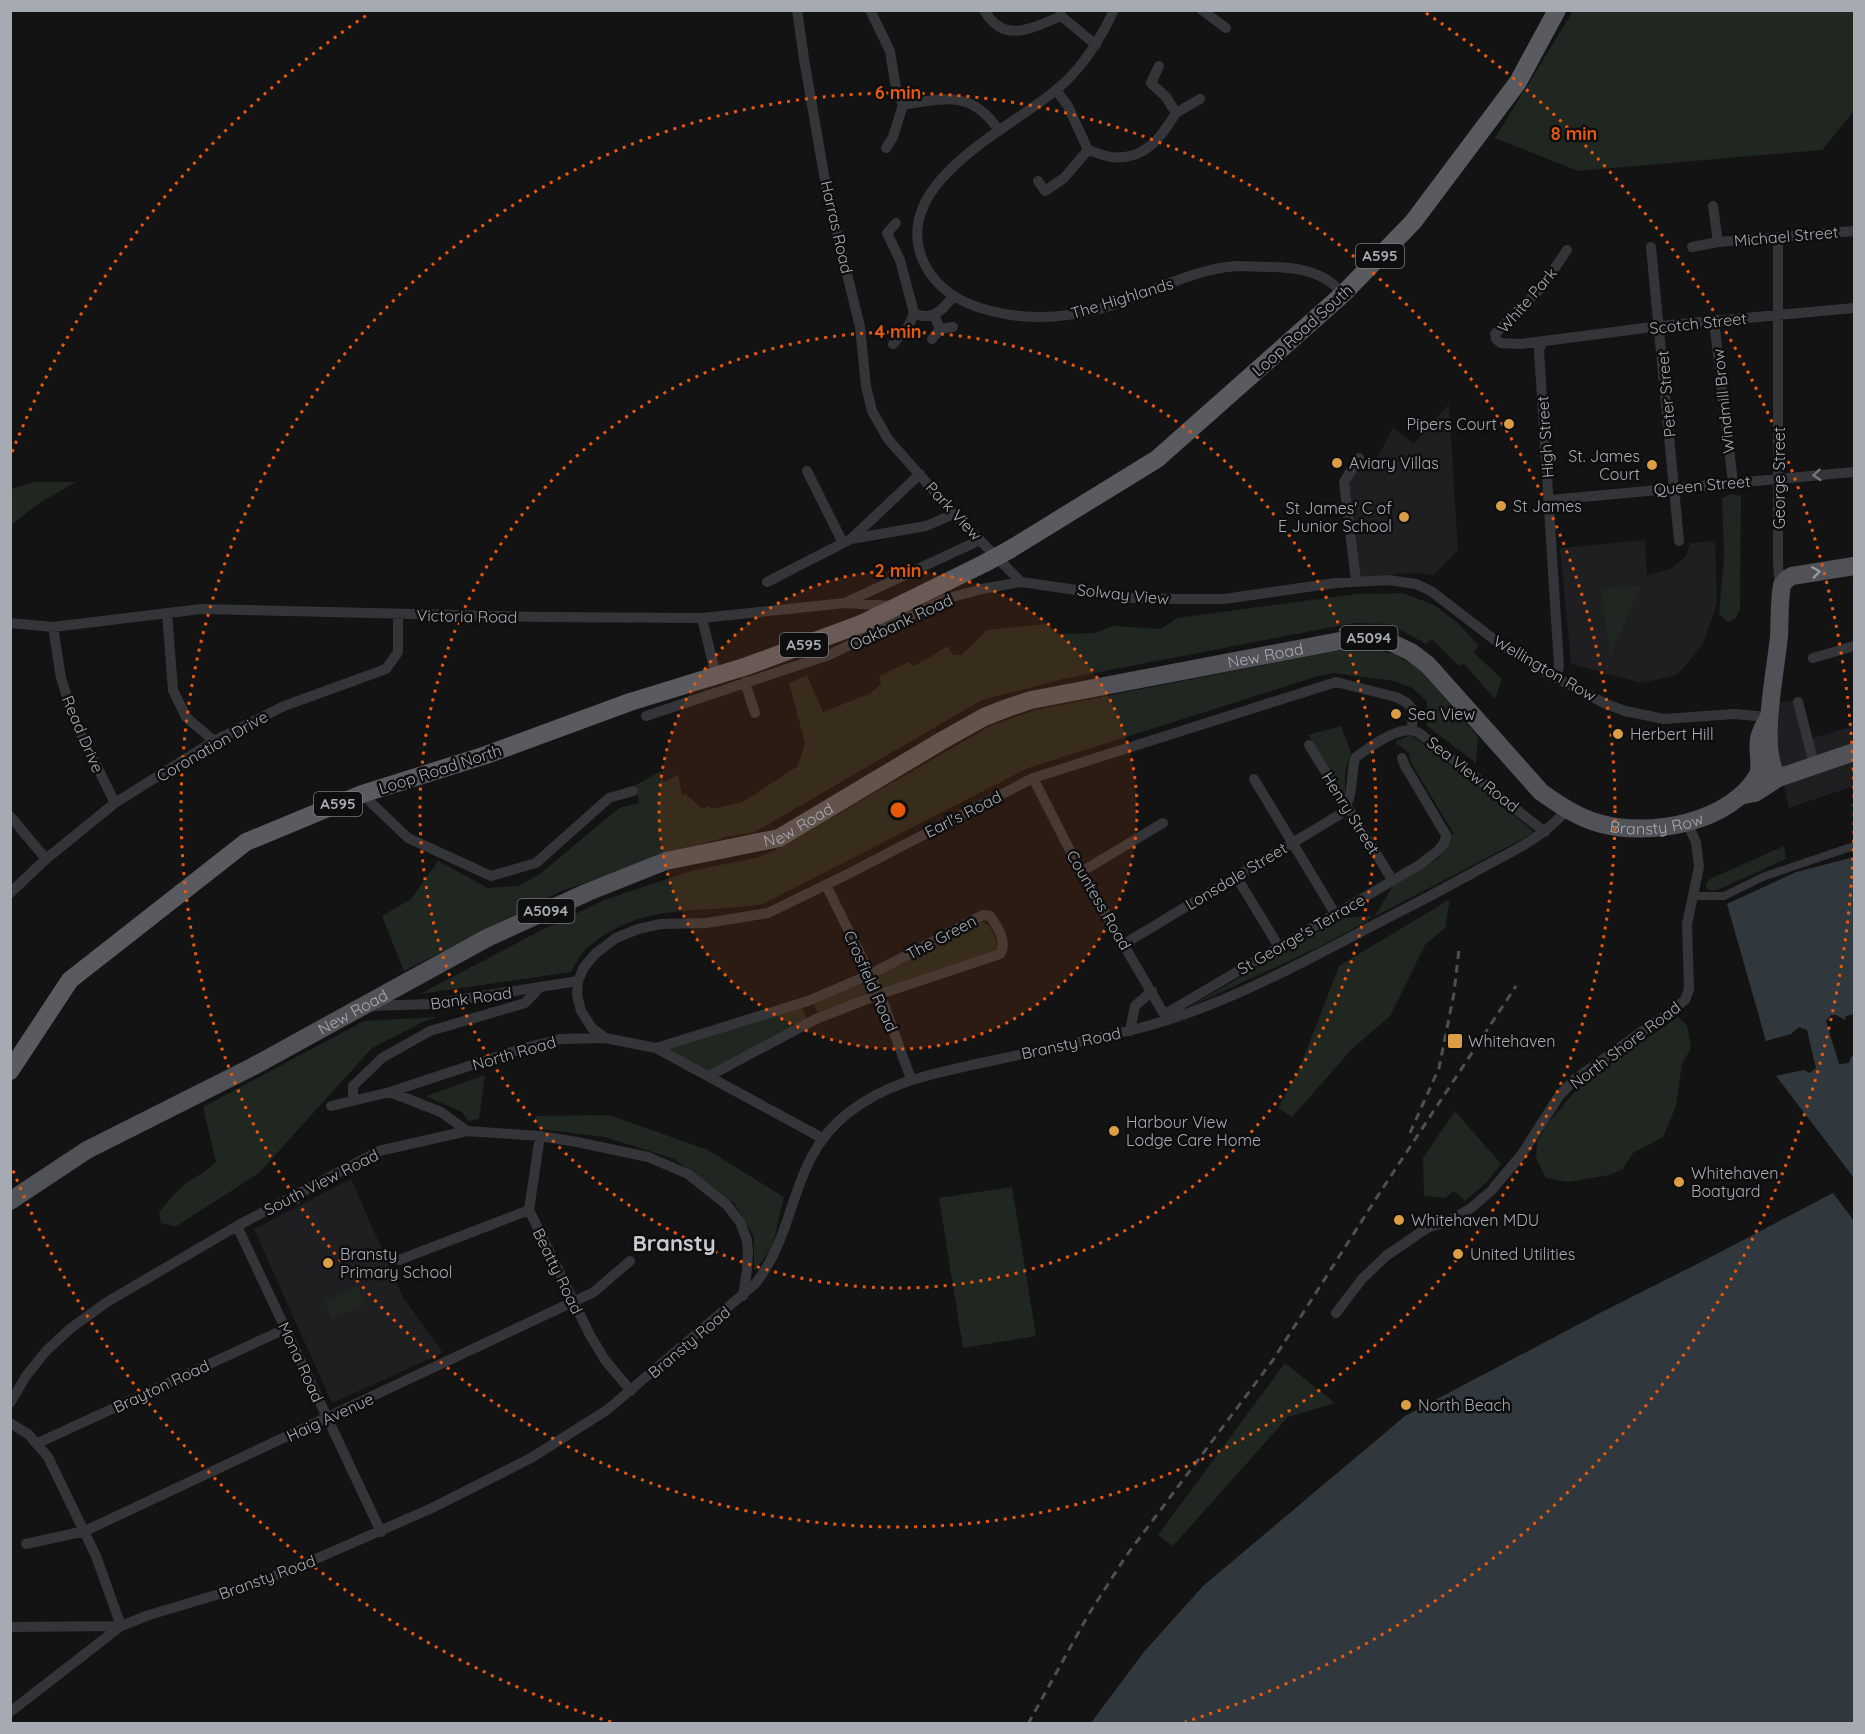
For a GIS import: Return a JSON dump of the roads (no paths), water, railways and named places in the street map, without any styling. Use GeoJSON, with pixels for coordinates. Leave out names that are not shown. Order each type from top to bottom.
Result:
{"type":"FeatureCollection","features":[{"type":"Feature","properties":{"kind":"highway","name":"Loop Road South"},"geometry":{"type":"LineString","coordinates":[[746,674],[861,624],[985,563],[1157,459],[1343,294],[1413,222],[1518,82],[1557,10]]}},
{"type":"Feature","properties":{"kind":"highway","name":"Loop Road North"},"geometry":{"type":"LineString","coordinates":[[10,1071],[70,980],[246,842],[363,794],[486,754],[630,702],[716,676],[746,674]]}},
{"type":"Feature","properties":{"kind":"main road"},"geometry":{"type":"LineString","coordinates":[[1782,585],[1792,576],[1854,566]]}},
{"type":"Feature","properties":{"kind":"main road","name":"George Street"},"geometry":{"type":"LineString","coordinates":[[1778,778],[1770,757],[1769,717],[1779,636],[1782,585]]}},
{"type":"Feature","properties":{"kind":"main road","name":"New Road"},"geometry":{"type":"LineString","coordinates":[[10,1201],[87,1150],[252,1067],[487,938],[588,892],[666,861],[779,838],[984,717],[1031,700],[1239,662],[1332,641],[1369,638],[1386,640],[1411,652],[1428,665],[1532,783],[1556,803],[1568,809]]}},
{"type":"Feature","properties":{"kind":"main road","name":"George Street"},"geometry":{"type":"LineString","coordinates":[[1759,773],[1757,746],[1760,731],[1769,717]]}},
{"type":"Feature","properties":{"kind":"main road","name":"A5094"},"geometry":{"type":"LineString","coordinates":[[1742,795],[1755,793],[1778,778],[1814,764],[1854,752]]}},
{"type":"Feature","properties":{"kind":"main road"},"geometry":{"type":"LineString","coordinates":[[1759,773],[1778,778]]}},
{"type":"Feature","properties":{"kind":"main road","name":"A5094"},"geometry":{"type":"LineString","coordinates":[[1742,795],[1759,773]]}},
{"type":"Feature","properties":{"kind":"main road","name":"Bransty Row"},"geometry":{"type":"LineString","coordinates":[[1568,809],[1598,824],[1629,829],[1657,828],[1687,823],[1711,814],[1742,795]]}},
{"type":"Feature","properties":{"kind":"street","name":"Harras Road"},"geometry":{"type":"LineString","coordinates":[[797,10],[827,192],[860,327],[869,401],[888,439]]}},
{"type":"Feature","properties":{"kind":"street"},"geometry":{"type":"LineString","coordinates":[[870,10],[890,51],[896,88],[903,105],[895,139],[886,148]]}},
{"type":"Feature","properties":{"kind":"street"},"geometry":{"type":"LineString","coordinates":[[984,10],[990,20],[1006,32],[1020,31],[1060,13],[1095,45]]}},
{"type":"Feature","properties":{"kind":"street","name":"The Highlands"},"geometry":{"type":"LineString","coordinates":[[1114,10],[1104,33],[1080,66],[1056,90],[998,129],[948,171],[928,196],[919,220],[918,241],[922,258],[929,273],[939,286],[953,296],[981,309],[1031,317],[1064,315],[1099,308],[1202,273],[1236,266],[1292,267],[1329,281],[1343,294]]}},
{"type":"Feature","properties":{"kind":"street"},"geometry":{"type":"LineString","coordinates":[[1202,10],[1217,15],[1227,28]]}},
{"type":"Feature","properties":{"kind":"street"},"geometry":{"type":"LineString","coordinates":[[1159,66],[1146,85],[1166,97],[1176,113]]}},
{"type":"Feature","properties":{"kind":"street"},"geometry":{"type":"LineString","coordinates":[[1056,90],[1068,106],[1088,150],[1111,157],[1140,154],[1163,134],[1176,113],[1200,99]]}},
{"type":"Feature","properties":{"kind":"street"},"geometry":{"type":"LineString","coordinates":[[903,105],[942,98],[970,102],[988,115],[998,129]]}},
{"type":"Feature","properties":{"kind":"street"},"geometry":{"type":"LineString","coordinates":[[1042,190],[1064,178],[1088,150]]}},
{"type":"Feature","properties":{"kind":"street","name":"Michael Street"},"geometry":{"type":"LineString","coordinates":[[1713,206],[1718,242]]}},
{"type":"Feature","properties":{"kind":"street"},"geometry":{"type":"LineString","coordinates":[[893,344],[909,325],[914,313],[900,260],[884,232],[896,223]]}},
{"type":"Feature","properties":{"kind":"street","name":"Michael Street"},"geometry":{"type":"LineString","coordinates":[[1692,247],[1718,242],[1854,231]]}},
{"type":"Feature","properties":{"kind":"street","name":"George Street"},"geometry":{"type":"LineString","coordinates":[[1778,237],[1778,562],[1782,585]]}},
{"type":"Feature","properties":{"kind":"street","name":"White Park"},"geometry":{"type":"LineString","coordinates":[[1543,341],[1521,344],[1501,343],[1496,339],[1495,334],[1542,286],[1567,250]]}},
{"type":"Feature","properties":{"kind":"street","name":"Peter Street"},"geometry":{"type":"LineString","coordinates":[[1640,260],[1652,252],[1679,541]]}},
{"type":"Feature","properties":{"kind":"street"},"geometry":{"type":"LineString","coordinates":[[914,313],[922,317],[934,315],[946,306],[953,296]]}},
{"type":"Feature","properties":{"kind":"street","name":"Scotch Street"},"geometry":{"type":"LineString","coordinates":[[1543,341],[1660,326],[1854,308]]}},
{"type":"Feature","properties":{"kind":"street"},"geometry":{"type":"LineString","coordinates":[[934,315],[940,329]]}},
{"type":"Feature","properties":{"kind":"street","name":"Windmill Brow"},"geometry":{"type":"LineString","coordinates":[[1714,321],[1732,482]]}},
{"type":"Feature","properties":{"kind":"street"},"geometry":{"type":"LineString","coordinates":[[932,339],[940,329],[953,327]]}},
{"type":"Feature","properties":{"kind":"street","name":"High Street"},"geometry":{"type":"LineString","coordinates":[[1543,341],[1539,350],[1559,666],[1556,678]]}},
{"type":"Feature","properties":{"kind":"street","name":"Park View"},"geometry":{"type":"LineString","coordinates":[[888,439],[954,514],[1021,582]]}},
{"type":"Feature","properties":{"kind":"street"},"geometry":{"type":"LineString","coordinates":[[1356,581],[1344,482],[1359,458]]}},
{"type":"Feature","properties":{"kind":"street"},"geometry":{"type":"LineString","coordinates":[[807,471],[847,541]]}},
{"type":"Feature","properties":{"kind":"street","name":"Queen Street"},"geometry":{"type":"LineString","coordinates":[[1550,500],[1854,472]]}},
{"type":"Feature","properties":{"kind":"street"},"geometry":{"type":"LineString","coordinates":[[767,582],[847,541],[920,474]]}},
{"type":"Feature","properties":{"kind":"street"},"geometry":{"type":"LineString","coordinates":[[847,541],[926,526],[954,514]]}},
{"type":"Feature","properties":{"kind":"street"},"geometry":{"type":"LineString","coordinates":[[845,603],[980,540]]}},
{"type":"Feature","properties":{"kind":"street","name":"Wellington Row"},"geometry":{"type":"LineString","coordinates":[[1335,583],[1403,581],[1416,584],[1436,595],[1500,644],[1556,678],[1606,704],[1625,711],[1677,718],[1734,714],[1769,717]]}},
{"type":"Feature","properties":{"kind":"street","name":"Solway View"},"geometry":{"type":"LineString","coordinates":[[1021,582],[1133,598],[1224,598],[1335,583]]}},
{"type":"Feature","properties":{"kind":"street","name":"Oakbank Road"},"geometry":{"type":"LineString","coordinates":[[646,716],[746,674],[830,655],[945,599],[1021,582]]}},
{"type":"Feature","properties":{"kind":"street","name":"Victoria Road"},"geometry":{"type":"LineString","coordinates":[[10,623],[53,627],[201,609],[574,618],[702,618],[845,603],[925,608]]}},
{"type":"Feature","properties":{"kind":"street"},"geometry":{"type":"LineString","coordinates":[[167,613],[173,690],[186,717],[214,741]]}},
{"type":"Feature","properties":{"kind":"street","name":"Coronation Drive"},"geometry":{"type":"LineString","coordinates":[[10,893],[46,859],[115,804],[214,741],[284,706],[386,669],[398,652],[398,614]]}},
{"type":"Feature","properties":{"kind":"street"},"geometry":{"type":"LineString","coordinates":[[702,618],[716,676]]}},
{"type":"Feature","properties":{"kind":"street","name":"Read Drive"},"geometry":{"type":"LineString","coordinates":[[53,627],[61,678],[76,724],[115,804]]}},
{"type":"Feature","properties":{"kind":"street"},"geometry":{"type":"LineString","coordinates":[[1813,658],[1854,646]]}},
{"type":"Feature","properties":{"kind":"street"},"geometry":{"type":"LineString","coordinates":[[746,674],[755,713]]}},
{"type":"Feature","properties":{"kind":"street","name":"Earl's Road"},"geometry":{"type":"LineString","coordinates":[[578,981],[584,968],[595,954],[616,938],[638,929],[662,924],[706,923],[768,913],[1033,778],[1336,682],[1396,697],[1407,703],[1413,710],[1412,729]]}},
{"type":"Feature","properties":{"kind":"street"},"geometry":{"type":"LineString","coordinates":[[1798,702],[1814,764]]}},
{"type":"Feature","properties":{"kind":"street","name":"Sea View Road"},"geometry":{"type":"LineString","coordinates":[[1347,806],[1352,787],[1355,758],[1386,738],[1412,729],[1545,832]]}},
{"type":"Feature","properties":{"kind":"street","name":"Henry Street"},"geometry":{"type":"LineString","coordinates":[[1309,745],[1393,880]]}},
{"type":"Feature","properties":{"kind":"street","name":"St George's Terrace"},"geometry":{"type":"LineString","coordinates":[[1167,1017],[1436,852],[1444,843],[1446,835],[1402,758]]}},
{"type":"Feature","properties":{"kind":"street","name":"Countess Road"},"geometry":{"type":"LineString","coordinates":[[1033,778],[1081,872],[1167,1017]]}},
{"type":"Feature","properties":{"kind":"street"},"geometry":{"type":"LineString","coordinates":[[1254,779],[1336,915]]}},
{"type":"Feature","properties":{"kind":"street"},"geometry":{"type":"LineString","coordinates":[[363,794],[408,838],[491,876],[536,863],[609,798],[633,791]]}},
{"type":"Feature","properties":{"kind":"street","name":"Lonsdale Street"},"geometry":{"type":"LineString","coordinates":[[1124,944],[1339,815],[1347,806]]}},
{"type":"Feature","properties":{"kind":"street","name":"Bransty Road"},"geometry":{"type":"LineString","coordinates":[[10,1712],[122,1626],[149,1615],[256,1583],[381,1532],[531,1458],[599,1416],[742,1296],[767,1269],[783,1237],[800,1179],[812,1154],[834,1125],[859,1104],[892,1086],[911,1079],[1130,1031],[1313,958],[1534,841],[1568,809]]}},
{"type":"Feature","properties":{"kind":"street"},"geometry":{"type":"LineString","coordinates":[[10,816],[46,859]]}},
{"type":"Feature","properties":{"kind":"street"},"geometry":{"type":"LineString","coordinates":[[1081,872],[1163,823]]}},
{"type":"Feature","properties":{"kind":"street","name":"North Shore Road"},"geometry":{"type":"LineString","coordinates":[[1336,1313],[1362,1279],[1386,1256],[1427,1228],[1449,1221],[1471,1208],[1491,1191],[1522,1154],[1558,1096],[1575,1079],[1685,1000],[1689,989],[1687,924],[1698,876],[1699,853],[1687,823]]}},
{"type":"Feature","properties":{"kind":"street"},"geometry":{"type":"LineString","coordinates":[[1693,896],[1724,896],[1765,876],[1854,846]]}},
{"type":"Feature","properties":{"kind":"street"},"geometry":{"type":"LineString","coordinates":[[1236,876],[1280,947]]}},
{"type":"Feature","properties":{"kind":"street","name":"Crosfield Road"},"geometry":{"type":"LineString","coordinates":[[826,885],[880,994],[911,1079]]}},
{"type":"Feature","properties":{"kind":"street","name":"The Green"},"geometry":{"type":"LineString","coordinates":[[656,1048],[808,1001],[871,974],[983,915],[990,915],[1004,943],[1004,949],[1000,954],[880,994],[816,1019],[709,1076]]}},
{"type":"Feature","properties":{"kind":"street"},"geometry":{"type":"LineString","coordinates":[[578,981],[577,995],[581,1011],[592,1028],[605,1038]]}},
{"type":"Feature","properties":{"kind":"street","name":"Bank Road"},"geometry":{"type":"LineString","coordinates":[[362,1006],[431,1004],[578,981]]}},
{"type":"Feature","properties":{"kind":"street"},"geometry":{"type":"LineString","coordinates":[[353,1101],[353,1086],[382,1058],[430,1031],[525,1003],[539,988]]}},
{"type":"Feature","properties":{"kind":"street"},"geometry":{"type":"LineString","coordinates":[[1130,1031],[1135,1006],[1152,991]]}},
{"type":"Feature","properties":{"kind":"street","name":"North Road"},"geometry":{"type":"LineString","coordinates":[[331,1106],[390,1092],[560,1039],[605,1038],[656,1048],[822,1138]]}},
{"type":"Feature","properties":{"kind":"street"},"geometry":{"type":"LineString","coordinates":[[390,1092],[441,1112],[467,1131]]}},
{"type":"Feature","properties":{"kind":"street","name":"South View Road"},"geometry":{"type":"LineString","coordinates":[[10,1403],[36,1362],[71,1328],[107,1302],[237,1226],[379,1151],[467,1131],[540,1136],[648,1157],[704,1185],[734,1213],[744,1230],[748,1251],[742,1296]]}},
{"type":"Feature","properties":{"kind":"street","name":"Beatty Road"},"geometry":{"type":"LineString","coordinates":[[540,1136],[529,1210],[573,1302],[605,1360],[631,1391]]}},
{"type":"Feature","properties":{"kind":"street"},"geometry":{"type":"LineString","coordinates":[[399,1260],[529,1210]]}},
{"type":"Feature","properties":{"kind":"street","name":"Mona Road"},"geometry":{"type":"LineString","coordinates":[[237,1226],[381,1532]]}},
{"type":"Feature","properties":{"kind":"street","name":"Haig Avenue"},"geometry":{"type":"LineString","coordinates":[[26,1544],[85,1532],[327,1419],[573,1302],[605,1284],[630,1261]]}},
{"type":"Feature","properties":{"kind":"street","name":"Brayton Road"},"geometry":{"type":"LineString","coordinates":[[38,1443],[285,1329]]}},
{"type":"Feature","properties":{"kind":"street"},"geometry":{"type":"LineString","coordinates":[[10,1423],[38,1443],[48,1457],[85,1532],[122,1626],[10,1627]]}},
{"type":"Feature","properties":{"kind":"railway"},"geometry":{"type":"LineString","coordinates":[[1410,1133],[1439,1068],[1454,993],[1459,949]]}},
{"type":"Feature","properties":{"kind":"railway"},"geometry":{"type":"LineString","coordinates":[[1028,1724],[1087,1617],[1126,1556],[1273,1360],[1516,986]]}},
{"type":"Feature","properties":{"kind":"place","name":"Pipers Court"},"geometry":{"type":"Point","coordinates":[1509,424]}},
{"type":"Feature","properties":{"kind":"place","name":"Aviary Villas"},"geometry":{"type":"Point","coordinates":[1337,463]}},
{"type":"Feature","properties":{"kind":"place","name":"St. James Court"},"geometry":{"type":"Point","coordinates":[1652,465]}},
{"type":"Feature","properties":{"kind":"place","name":"St James"},"geometry":{"type":"Point","coordinates":[1501,506]}},
{"type":"Feature","properties":{"kind":"place","name":"St James' C of E Junior School"},"geometry":{"type":"Point","coordinates":[1404,517]}},
{"type":"Feature","properties":{"kind":"place","name":"Sea View"},"geometry":{"type":"Point","coordinates":[1396,714]}},
{"type":"Feature","properties":{"kind":"place","name":"Herbert Hill"},"geometry":{"type":"Point","coordinates":[1618,734]}},
{"type":"Feature","properties":{"kind":"place","name":"Whitehaven"},"geometry":{"type":"Point","coordinates":[1455,1041]}},
{"type":"Feature","properties":{"kind":"place","name":"Harbour View Lodge Care Home"},"geometry":{"type":"Point","coordinates":[1114,1131]}},
{"type":"Feature","properties":{"kind":"place","name":"Whitehaven Boatyard"},"geometry":{"type":"Point","coordinates":[1679,1182]}},
{"type":"Feature","properties":{"kind":"place","name":"Whitehaven MDU"},"geometry":{"type":"Point","coordinates":[1399,1220]}},
{"type":"Feature","properties":{"kind":"place","name":"United Utilities"},"geometry":{"type":"Point","coordinates":[1458,1254]}},
{"type":"Feature","properties":{"kind":"place","name":"Bransty Primary School"},"geometry":{"type":"Point","coordinates":[328,1263]}},
{"type":"Feature","properties":{"kind":"place","name":"North Beach"},"geometry":{"type":"Point","coordinates":[1406,1405]}},
{"type":"Feature","properties":{"kind":"district","name":"Bransty"},"geometry":{"type":"Point","coordinates":[674,1243]}}]}
